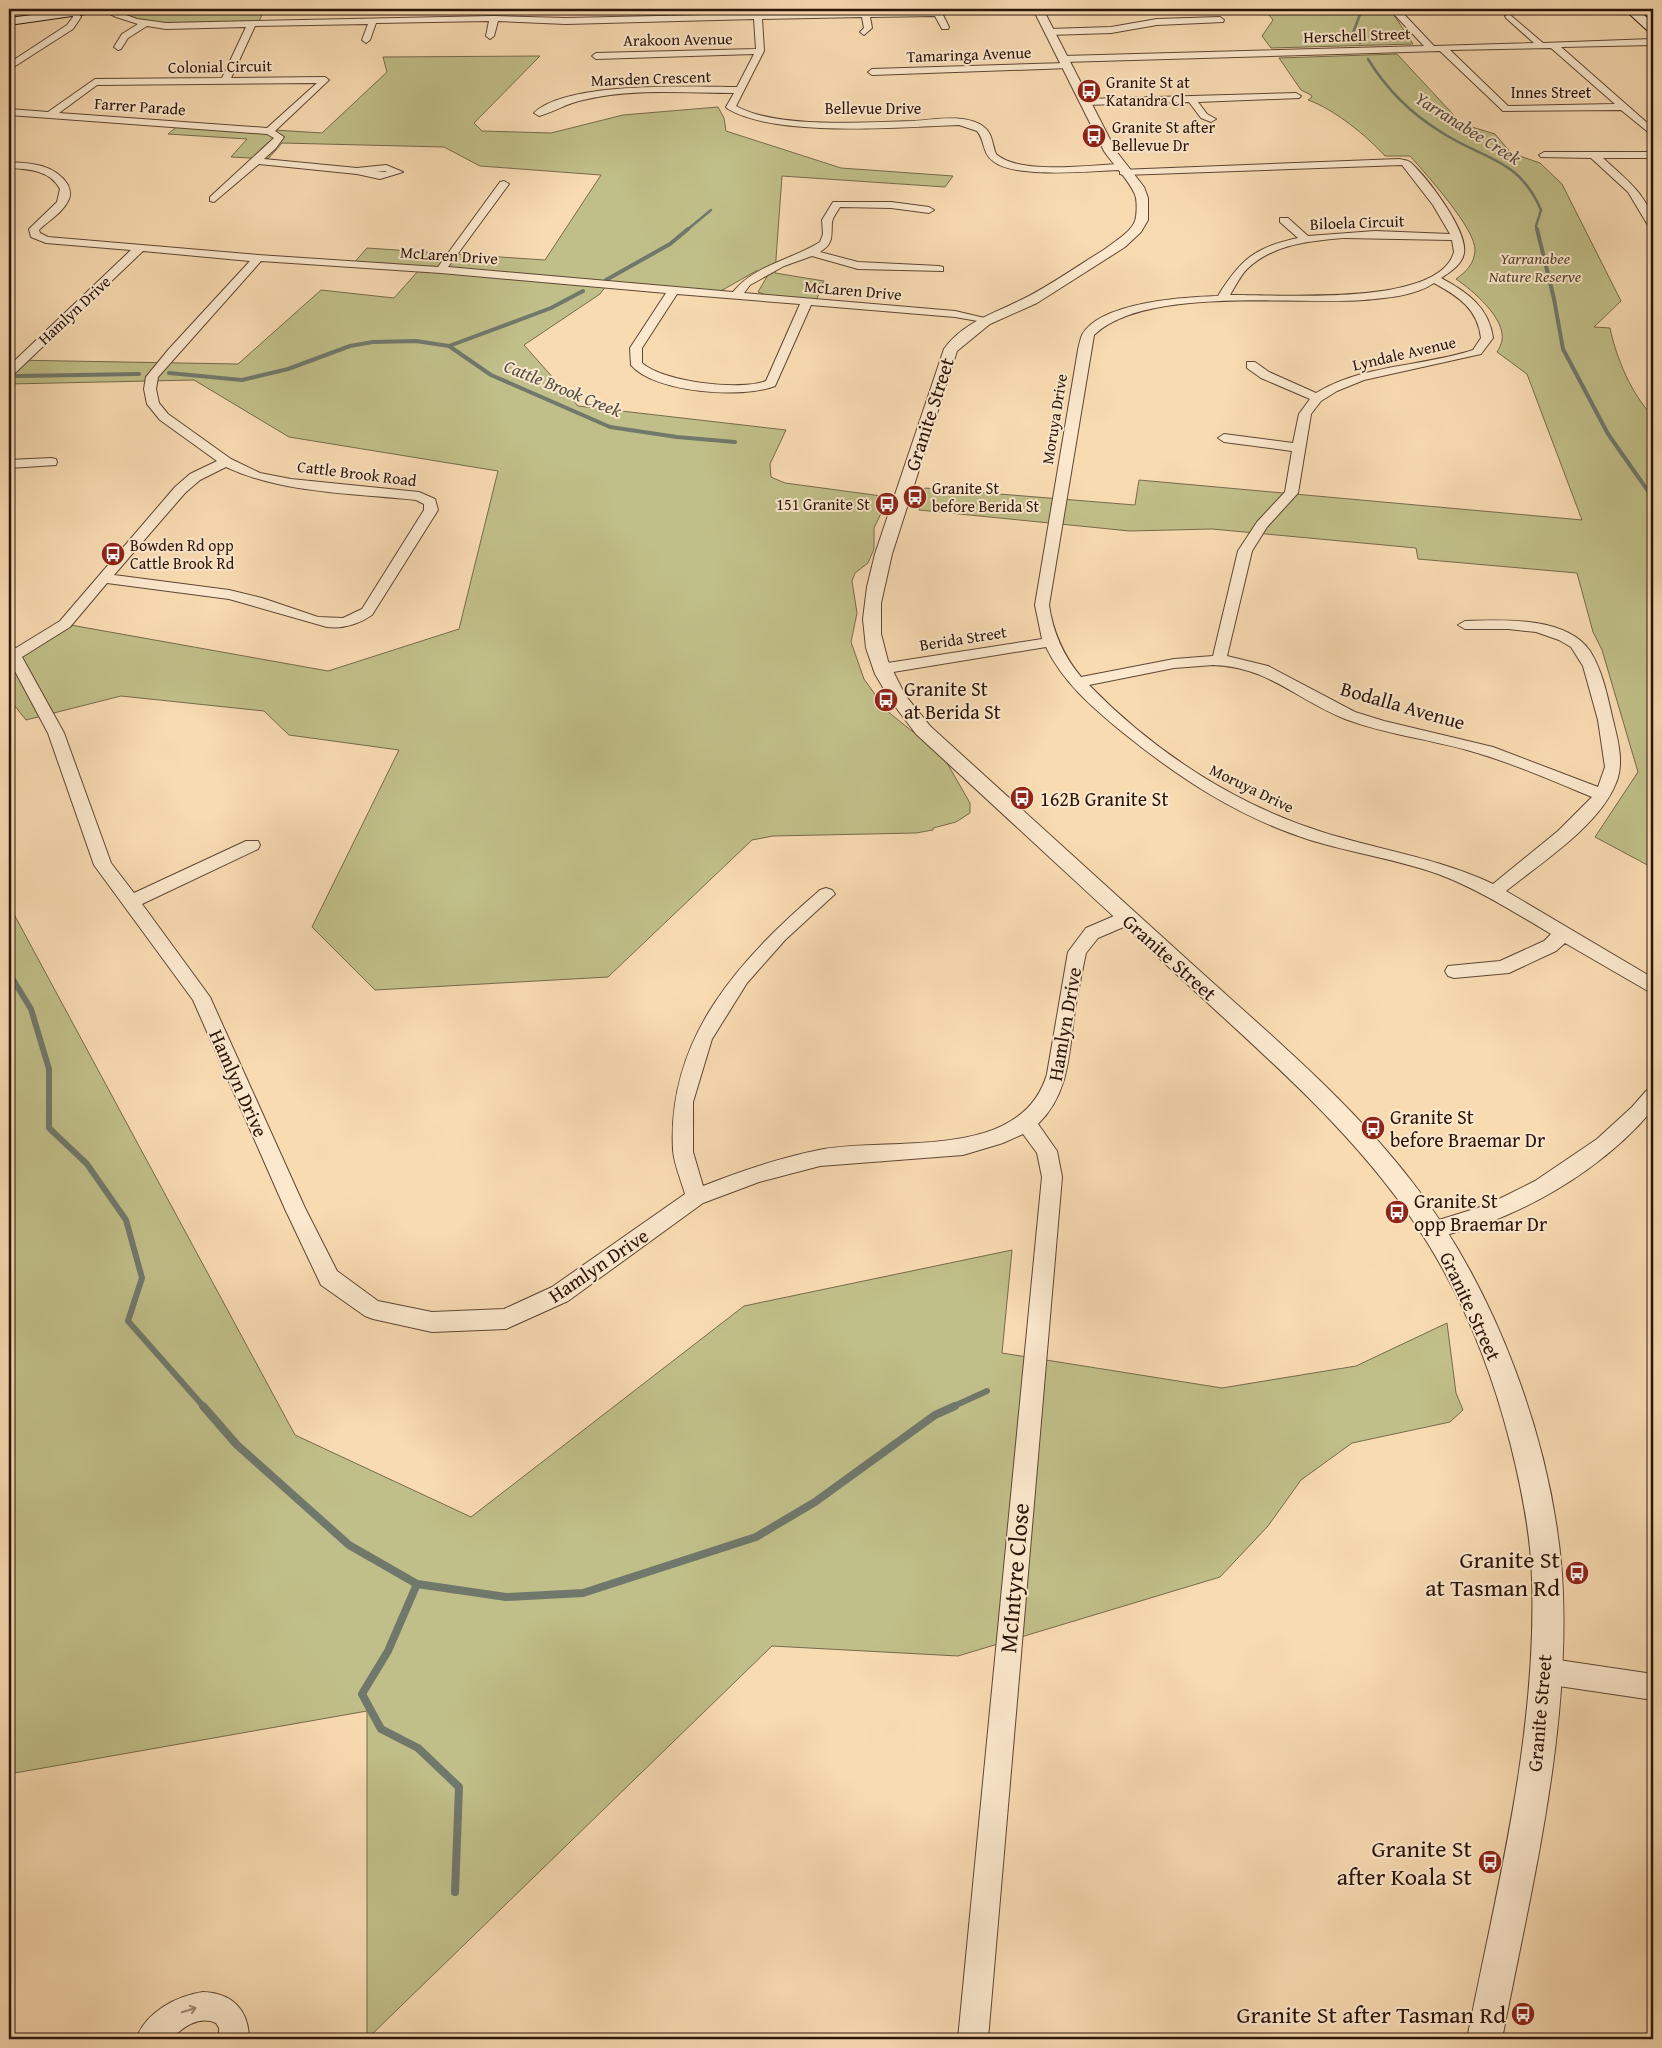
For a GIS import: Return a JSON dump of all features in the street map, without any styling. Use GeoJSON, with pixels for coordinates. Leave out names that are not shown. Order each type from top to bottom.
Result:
{"type":"FeatureCollection","features":[{"type":"Feature","properties":{"kind":"main road"},"geometry":{"type":"LineString","coordinates":[[9,22],[100,9]]}},
{"type":"Feature","properties":{"kind":"main road"},"geometry":{"type":"LineString","coordinates":[[1630,9],[1653,29]]}},
{"type":"Feature","properties":{"kind":"street"},"geometry":{"type":"LineString","coordinates":[[104,9],[121,17],[144,24],[251,25],[494,18],[566,21],[757,13],[866,15],[938,13],[944,26]]}},
{"type":"Feature","properties":{"kind":"street","name":"Granite Street"},"geometry":{"type":"LineString","coordinates":[[1038,9],[1064,63],[1120,166],[1138,188],[1142,198],[1142,220],[1137,229],[1120,244],[1032,300],[986,321],[962,338],[946,359],[883,558],[872,615],[872,632],[881,669],[897,698],[923,730],[1304,1078],[1389,1170],[1433,1230],[1451,1259],[1496,1357],[1522,1433],[1538,1512],[1547,1575],[1545,1671],[1525,1843],[1485,2039]]}},
{"type":"Feature","properties":{"kind":"street"},"geometry":{"type":"LineString","coordinates":[[1396,11],[1431,48]]}},
{"type":"Feature","properties":{"kind":"street"},"geometry":{"type":"LineString","coordinates":[[9,67],[70,27],[77,17],[74,12]]}},
{"type":"Feature","properties":{"kind":"street"},"geometry":{"type":"LineString","coordinates":[[757,13],[760,52]]}},
{"type":"Feature","properties":{"kind":"street"},"geometry":{"type":"LineString","coordinates":[[864,32],[868,28],[866,15]]}},
{"type":"Feature","properties":{"kind":"street"},"geometry":{"type":"LineString","coordinates":[[1509,16],[1653,132]]}},
{"type":"Feature","properties":{"kind":"street"},"geometry":{"type":"LineString","coordinates":[[490,36],[494,18]]}},
{"type":"Feature","properties":{"kind":"street"},"geometry":{"type":"LineString","coordinates":[[1049,32],[1111,30],[1157,22],[1220,20]]}},
{"type":"Feature","properties":{"kind":"street"},"geometry":{"type":"LineString","coordinates":[[366,40],[373,21]]}},
{"type":"Feature","properties":{"kind":"street"},"geometry":{"type":"LineString","coordinates":[[118,47],[126,36],[144,24]]}},
{"type":"Feature","properties":{"kind":"street"},"geometry":{"type":"LineString","coordinates":[[225,81],[251,25]]}},
{"type":"Feature","properties":{"kind":"street","name":"Herschell Street"},"geometry":{"type":"LineString","coordinates":[[1064,63],[1431,48],[1653,42]]}},
{"type":"Feature","properties":{"kind":"street","name":"Innes Street"},"geometry":{"type":"LineString","coordinates":[[1442,48],[1506,109],[1624,107]]}},
{"type":"Feature","properties":{"kind":"street","name":"Arakoon Avenue"},"geometry":{"type":"LineString","coordinates":[[596,56],[760,52]]}},
{"type":"Feature","properties":{"kind":"street","name":"Bellevue Drive"},"geometry":{"type":"LineString","coordinates":[[760,52],[738,90],[731,107],[735,113],[762,120],[792,123],[959,122],[982,129],[994,158],[1002,163],[1044,168],[1102,168],[1120,166]]}},
{"type":"Feature","properties":{"kind":"street","name":"Tamaringa Avenue"},"geometry":{"type":"LineString","coordinates":[[872,72],[1064,63]]}},
{"type":"Feature","properties":{"kind":"street","name":"Colonial Circuit"},"geometry":{"type":"LineString","coordinates":[[50,115],[95,82],[325,80],[270,131]]}},
{"type":"Feature","properties":{"kind":"street","name":"Marsden Crescent"},"geometry":{"type":"LineString","coordinates":[[539,113],[563,100],[595,94],[738,90]]}},
{"type":"Feature","properties":{"kind":"street"},"geometry":{"type":"LineString","coordinates":[[1085,102],[1296,96]]}},
{"type":"Feature","properties":{"kind":"street"},"geometry":{"type":"LineString","coordinates":[[1192,99],[1204,116],[1211,119]]}},
{"type":"Feature","properties":{"kind":"street","name":"Farrer Parade"},"geometry":{"type":"LineString","coordinates":[[9,112],[270,131]]}},
{"type":"Feature","properties":{"kind":"street"},"geometry":{"type":"LineString","coordinates":[[214,199],[273,146],[279,137],[270,131]]}},
{"type":"Feature","properties":{"kind":"street"},"geometry":{"type":"LineString","coordinates":[[1595,156],[1602,152],[1653,150]]}},
{"type":"Feature","properties":{"kind":"street"},"geometry":{"type":"LineString","coordinates":[[1544,155],[1653,155]]}},
{"type":"Feature","properties":{"kind":"street"},"geometry":{"type":"LineString","coordinates":[[1595,156],[1632,190],[1641,202],[1653,225]]}},
{"type":"Feature","properties":{"kind":"street"},"geometry":{"type":"LineString","coordinates":[[257,161],[358,171]]}},
{"type":"Feature","properties":{"kind":"street","name":"Moruya Drive"},"geometry":{"type":"LineString","coordinates":[[1120,166],[1405,163],[1433,195],[1456,237],[1460,250],[1456,261],[1436,280],[1420,287],[1374,296],[1185,300],[1133,308],[1102,323],[1088,335],[1042,605],[1043,620],[1050,642],[1077,683],[1102,708],[1194,779],[1226,798],[1265,816],[1318,836],[1441,869],[1494,892],[1653,987]]}},
{"type":"Feature","properties":{"kind":"street","name":"McLaren Drive"},"geometry":{"type":"LineString","coordinates":[[9,165],[45,170],[55,175],[66,190],[65,197],[60,206],[34,229],[35,235],[46,240],[258,258],[441,270],[955,314],[986,321]]}},
{"type":"Feature","properties":{"kind":"street"},"geometry":{"type":"LineString","coordinates":[[441,270],[504,184]]}},
{"type":"Feature","properties":{"kind":"street"},"geometry":{"type":"LineString","coordinates":[[1641,202],[1653,202]]}},
{"type":"Feature","properties":{"kind":"street"},"geometry":{"type":"LineString","coordinates":[[735,296],[746,284],[780,264],[812,252],[824,244],[827,239],[827,220],[837,204],[891,205],[929,210]]}},
{"type":"Feature","properties":{"kind":"street"},"geometry":{"type":"LineString","coordinates":[[1284,220],[1305,239]]}},
{"type":"Feature","properties":{"kind":"street","name":"Biloela Circuit"},"geometry":{"type":"LineString","coordinates":[[1222,299],[1244,266],[1253,259],[1269,250],[1305,239],[1356,236],[1456,237]]}},
{"type":"Feature","properties":{"kind":"street","name":"Hamlyn Drive"},"geometry":{"type":"LineString","coordinates":[[9,372],[140,248]]}},
{"type":"Feature","properties":{"kind":"street"},"geometry":{"type":"LineString","coordinates":[[812,252],[823,258],[846,264],[939,269]]}},
{"type":"Feature","properties":{"kind":"street","name":"Cattle Brook Road"},"geometry":{"type":"LineString","coordinates":[[106,579],[188,587],[249,598],[326,623],[342,624],[358,619],[367,612],[431,510],[430,502],[420,496],[291,483],[256,476],[226,462],[164,417],[153,404],[150,389],[152,377],[172,352],[258,258]]}},
{"type":"Feature","properties":{"kind":"street"},"geometry":{"type":"LineString","coordinates":[[751,298],[762,276]]}},
{"type":"Feature","properties":{"kind":"street","name":"Lyndale Avenue"},"geometry":{"type":"LineString","coordinates":[[1219,660],[1245,551],[1262,524],[1291,492],[1305,414],[1317,398],[1333,388],[1361,376],[1468,355],[1482,347],[1488,338],[1481,314],[1465,297],[1436,280]]}},
{"type":"Feature","properties":{"kind":"street"},"geometry":{"type":"LineString","coordinates":[[673,291],[636,348],[635,362],[641,369],[665,380],[741,388],[766,387],[771,383],[807,302]]}},
{"type":"Feature","properties":{"kind":"street"},"geometry":{"type":"LineString","coordinates":[[1251,365],[1265,375],[1317,398]]}},
{"type":"Feature","properties":{"kind":"street"},"geometry":{"type":"LineString","coordinates":[[1224,438],[1299,448]]}},
{"type":"Feature","properties":{"kind":"street"},"geometry":{"type":"LineString","coordinates":[[9,464],[51,462]]}},
{"type":"Feature","properties":{"kind":"street"},"geometry":{"type":"LineString","coordinates":[[11,652],[65,624],[106,579],[180,490],[195,477],[226,462]]}},
{"type":"Feature","properties":{"kind":"street"},"geometry":{"type":"LineString","coordinates":[[1465,625],[1507,624],[1546,630],[1576,644],[1585,654],[1591,666],[1614,767],[1612,779],[1590,812],[1494,892]]}},
{"type":"Feature","properties":{"kind":"street","name":"Berida Street"},"geometry":{"type":"LineString","coordinates":[[881,669],[1050,642]]}},
{"type":"Feature","properties":{"kind":"street","name":"Hamlyn Drive"},"geometry":{"type":"LineString","coordinates":[[11,652],[56,733],[102,866],[131,902],[200,997],[295,1209],[329,1278],[373,1309],[432,1322],[506,1318],[560,1294],[696,1197],[757,1174],[820,1158],[963,1147],[996,1137],[1026,1124],[1041,1109],[1052,1092],[1057,1074],[1077,952],[1092,933],[1127,918]]}},
{"type":"Feature","properties":{"kind":"street","name":"Bodalla Avenue"},"geometry":{"type":"LineString","coordinates":[[1077,683],[1190,662],[1219,660],[1246,663],[1264,668],[1281,676],[1334,709],[1351,716],[1493,752],[1602,795]]}},
{"type":"Feature","properties":{"kind":"street"},"geometry":{"type":"LineString","coordinates":[[131,902],[252,845]]}},
{"type":"Feature","properties":{"kind":"street"},"geometry":{"type":"LineString","coordinates":[[696,1197],[683,1152],[682,1102],[703,1038],[741,978],[779,935],[826,894]]}},
{"type":"Feature","properties":{"kind":"street"},"geometry":{"type":"LineString","coordinates":[[1454,971],[1503,968],[1550,946],[1564,933]]}},
{"type":"Feature","properties":{"kind":"street"},"geometry":{"type":"LineString","coordinates":[[1433,1230],[1502,1208],[1541,1188],[1591,1154],[1653,1096]]}},
{"type":"Feature","properties":{"kind":"street","name":"McIntyre Close"},"geometry":{"type":"LineString","coordinates":[[973,2039],[1052,1177],[1047,1150],[1026,1124]]}},
{"type":"Feature","properties":{"kind":"street"},"geometry":{"type":"LineString","coordinates":[[1545,1671],[1653,1687]]}},
{"type":"Feature","properties":{"kind":"street"},"geometry":{"type":"LineString","coordinates":[[151,2039],[182,2012],[200,2007],[215,2007],[228,2013],[232,2018],[234,2039]]}},
{"type":"Feature","properties":{"kind":"green space"},"geometry":{"type":"Polygon","coordinates":[[[118,9],[265,9],[259,21],[184,24],[143,21],[128,16],[118,9]]]}},
{"type":"Feature","properties":{"kind":"green space"},"geometry":{"type":"Polygon","coordinates":[[[1264,9],[1390,9],[1413,44],[1271,48],[1262,36],[1273,20],[1264,9]]]}},
{"type":"Feature","properties":{"kind":"green space","name":"Yarranabee Nature Reserve"},"geometry":{"type":"Polygon","coordinates":[[[1397,54],[1462,124],[1495,134],[1511,153],[1540,163],[1562,184],[1621,301],[1594,327],[1610,328],[1616,351],[1626,375],[1638,398],[1653,416],[1653,868],[1595,837],[1638,772],[1602,650],[1593,632],[1577,573],[1418,559],[1416,548],[1212,529],[1130,531],[919,510],[925,488],[1135,505],[1139,480],[1582,520],[1527,374],[1497,352],[1502,341],[1499,323],[1479,297],[1456,279],[1469,267],[1475,251],[1468,230],[1459,216],[1410,156],[1385,156],[1350,124],[1308,100],[1312,97],[1311,95],[1301,90],[1279,58],[1397,54]]]}},
{"type":"Feature","properties":{"kind":"green space"},"geometry":{"type":"Polygon","coordinates":[[[540,56],[474,123],[482,131],[551,133],[623,115],[718,107],[724,118],[726,131],[841,168],[953,176],[945,187],[782,176],[775,273],[824,281],[816,301],[769,296],[758,292],[768,275],[773,273],[756,271],[719,292],[606,286],[600,294],[524,345],[578,406],[786,430],[770,464],[771,477],[785,483],[889,497],[874,528],[874,549],[868,563],[855,573],[852,581],[857,613],[851,642],[864,679],[887,711],[943,756],[970,803],[970,813],[956,822],[933,828],[933,830],[916,833],[773,836],[752,840],[608,977],[375,990],[312,927],[399,750],[289,735],[264,711],[121,696],[26,720],[14,705],[9,704],[9,657],[65,624],[328,671],[459,629],[498,471],[289,437],[194,380],[9,384],[9,360],[238,364],[321,290],[394,298],[419,270],[352,265],[367,248],[545,260],[601,175],[480,166],[444,147],[282,143],[268,159],[231,157],[247,139],[168,134],[180,124],[322,133],[387,72],[383,57],[540,56]]]}},
{"type":"Feature","properties":{"kind":"green space"},"geometry":{"type":"Polygon","coordinates":[[[9,905],[295,1435],[471,1517],[744,1306],[1012,1250],[1002,1353],[1222,1388],[1356,1366],[1447,1323],[1456,1393],[1463,1410],[1450,1422],[1352,1443],[1301,1480],[1268,1526],[1220,1577],[958,1656],[772,1646],[367,2039],[367,1711],[9,1774],[9,905]]]}},
{"type":"Feature","properties":{"kind":"waterway"},"geometry":{"type":"LineString","coordinates":[[1360,43],[1353,33],[1362,9]]}},
{"type":"Feature","properties":{"kind":"waterway","name":"Yarranabee Creek"},"geometry":{"type":"LineString","coordinates":[[1368,59],[1391,91],[1419,117],[1441,132],[1499,162],[1522,180],[1541,210],[1536,226],[1537,230]]}},
{"type":"Feature","properties":{"kind":"waterway","name":"Cattle Brook Creek"},"geometry":{"type":"LineString","coordinates":[[687,230],[711,210]]}},
{"type":"Feature","properties":{"kind":"waterway","name":"Cattle Brook Creek"},"geometry":{"type":"LineString","coordinates":[[606,280],[670,244],[688,229]]}},
{"type":"Feature","properties":{"kind":"waterway","name":"Yarranabee Creek"},"geometry":{"type":"LineString","coordinates":[[1537,229],[1554,299],[1563,349],[1608,434],[1653,498]]}},
{"type":"Feature","properties":{"kind":"waterway","name":"Cattle Brook Creek"},"geometry":{"type":"LineString","coordinates":[[449,346],[551,308],[583,291]]}},
{"type":"Feature","properties":{"kind":"waterway","name":"Cattle Brook Creek"},"geometry":{"type":"LineString","coordinates":[[169,373],[242,380],[288,369],[350,346],[373,342],[416,341],[449,346]]}},
{"type":"Feature","properties":{"kind":"waterway","name":"Cattle Brook Creek"},"geometry":{"type":"LineString","coordinates":[[449,346],[491,375],[610,427],[677,437],[735,442]]}},
{"type":"Feature","properties":{"kind":"waterway","name":"Cattle Brook Creek"},"geometry":{"type":"LineString","coordinates":[[17,376],[139,374]]}},
{"type":"Feature","properties":{"kind":"waterway"},"geometry":{"type":"LineString","coordinates":[[9,973],[31,1009],[49,1069],[49,1128],[87,1164],[126,1220],[142,1278],[128,1321],[204,1407]]}},
{"type":"Feature","properties":{"kind":"waterway"},"geometry":{"type":"LineString","coordinates":[[952,1407],[987,1391]]}},
{"type":"Feature","properties":{"kind":"waterway"},"geometry":{"type":"LineString","coordinates":[[203,1406],[237,1445],[349,1545],[417,1584]]}},
{"type":"Feature","properties":{"kind":"waterway"},"geometry":{"type":"LineString","coordinates":[[417,1584],[506,1597],[583,1593],[756,1537],[815,1502],[935,1415],[955,1406]]}},
{"type":"Feature","properties":{"kind":"waterway"},"geometry":{"type":"LineString","coordinates":[[417,1584],[388,1651],[362,1694],[381,1729],[418,1748],[459,1787],[455,1892]]}},
{"type":"Feature","properties":{"kind":"place","name":"Granite St at Katandra Cl"},"geometry":{"type":"Point","coordinates":[1089,91]}},
{"type":"Feature","properties":{"kind":"place","name":"Granite St after Bellevue Dr"},"geometry":{"type":"Point","coordinates":[1094,136]}},
{"type":"Feature","properties":{"kind":"place","name":"Granite St before Berida St"},"geometry":{"type":"Point","coordinates":[915,497]}},
{"type":"Feature","properties":{"kind":"place","name":"151 Granite St"},"geometry":{"type":"Point","coordinates":[887,504]}},
{"type":"Feature","properties":{"kind":"place","name":"Bowden Rd opp Cattle Brook Rd"},"geometry":{"type":"Point","coordinates":[113,554]}},
{"type":"Feature","properties":{"kind":"place","name":"Granite St at Berida St"},"geometry":{"type":"Point","coordinates":[886,700]}},
{"type":"Feature","properties":{"kind":"place","name":"162B Granite St"},"geometry":{"type":"Point","coordinates":[1022,798]}},
{"type":"Feature","properties":{"kind":"place","name":"Granite St before Braemar Dr"},"geometry":{"type":"Point","coordinates":[1373,1128]}},
{"type":"Feature","properties":{"kind":"place","name":"Granite St opp Braemar Dr"},"geometry":{"type":"Point","coordinates":[1397,1212]}},
{"type":"Feature","properties":{"kind":"place","name":"Granite St at Tasman Rd"},"geometry":{"type":"Point","coordinates":[1577,1573]}},
{"type":"Feature","properties":{"kind":"place","name":"Granite St after Koala St"},"geometry":{"type":"Point","coordinates":[1490,1862]}},
{"type":"Feature","properties":{"kind":"place","name":"Granite St after Tasman Rd"},"geometry":{"type":"Point","coordinates":[1523,2014]}}]}
